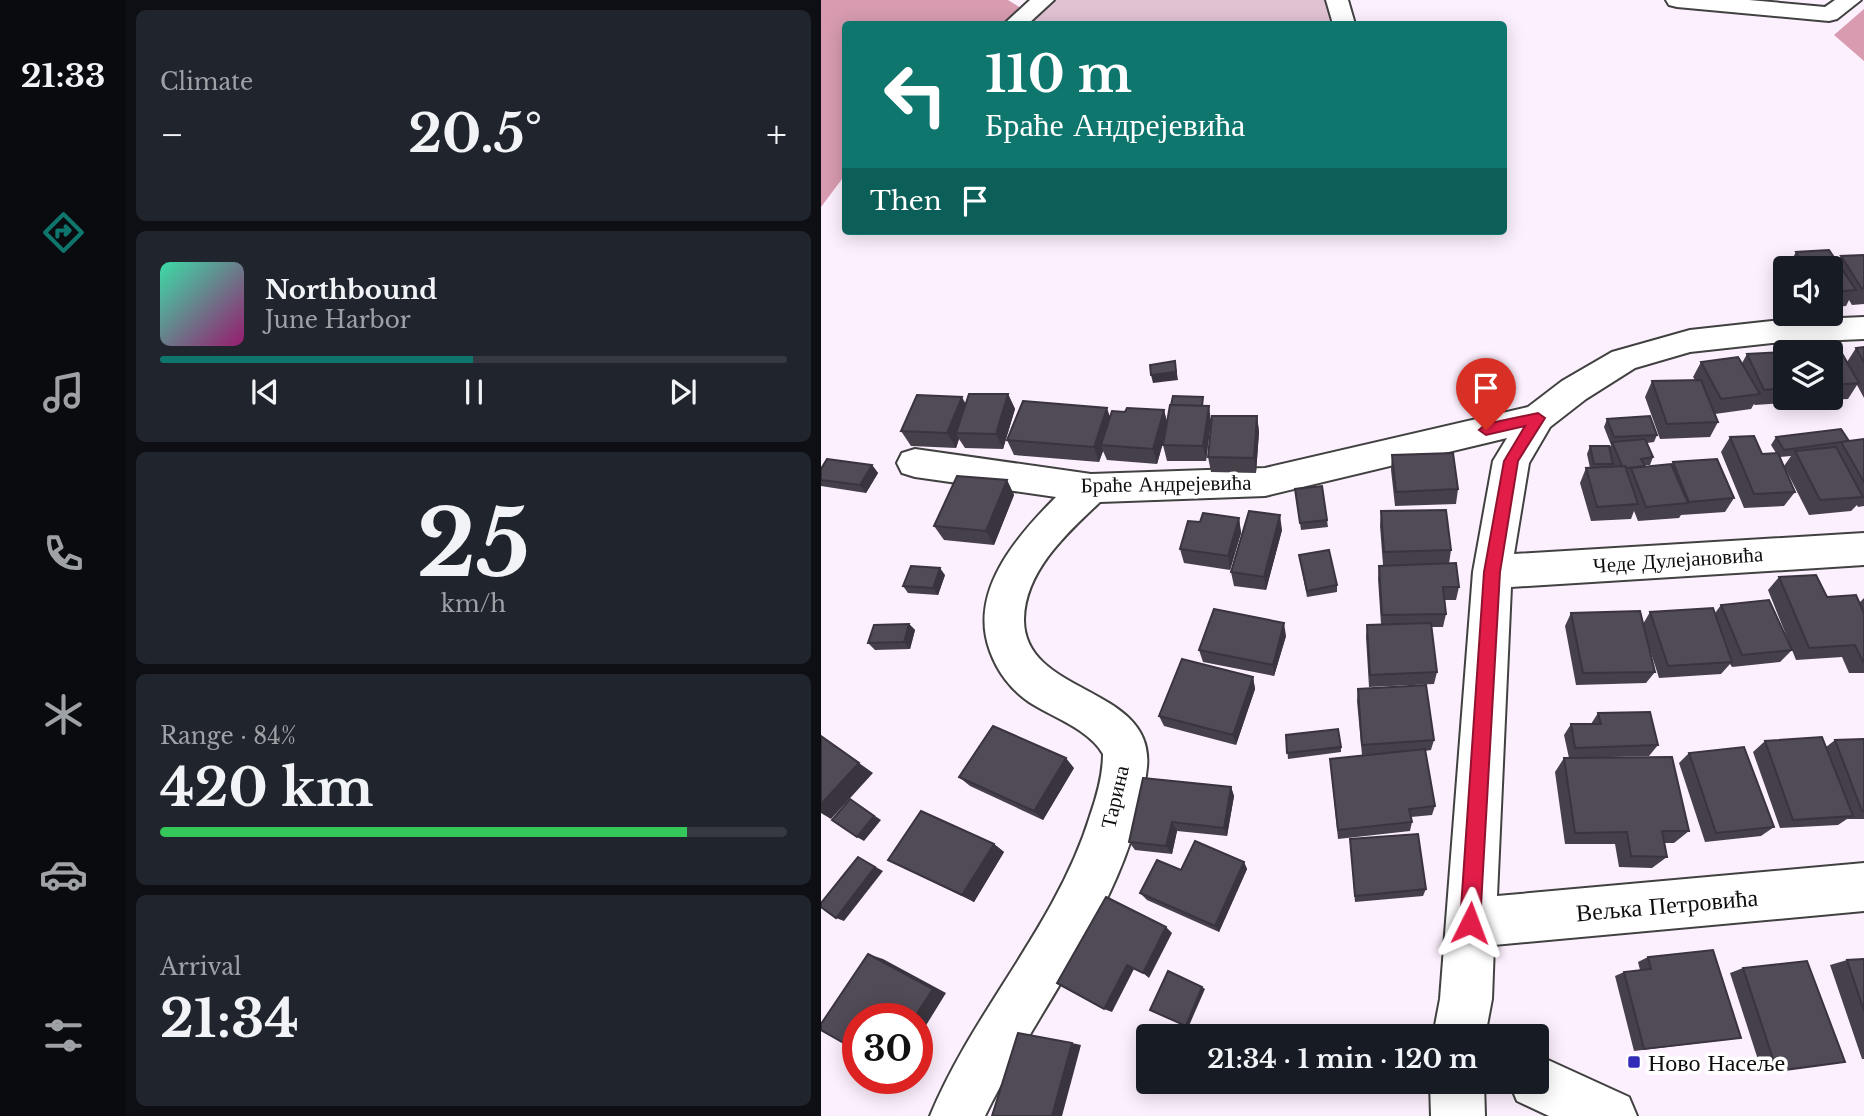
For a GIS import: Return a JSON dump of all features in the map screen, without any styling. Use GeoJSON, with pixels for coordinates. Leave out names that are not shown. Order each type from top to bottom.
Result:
{"type":"FeatureCollection","features":[{"type":"Feature","properties":{"kind":"street"},"geometry":{"type":"LineString","coordinates":[[1018,21],[1043,0]]}},
{"type":"Feature","properties":{"kind":"street"},"geometry":{"type":"LineString","coordinates":[[1337,0],[1343,21]]}},
{"type":"Feature","properties":{"kind":"street"},"geometry":{"type":"LineString","coordinates":[[1677,0],[1829,14],[1851,11]]}},
{"type":"Feature","properties":{"kind":"street"},"geometry":{"type":"LineString","coordinates":[[1461,1024],[1466,999],[1492,572],[1511,461],[1538,418],[1574,390],[1624,360],[1690,341],[1772,332],[1864,328]]}},
{"type":"Feature","properties":{"kind":"street","name":"Браће Андрејевића"},"geometry":{"type":"LineString","coordinates":[[915,463],[1091,488],[1265,482],[1538,418]]}},
{"type":"Feature","properties":{"kind":"street","name":"Тарина"},"geometry":{"type":"LineString","coordinates":[[957,1116],[1084,895],[1114,816],[1120,792],[1124,748],[1116,734],[1036,683],[1012,658],[1002,628],[1008,588],[1031,547],[1060,514],[1091,488]]}},
{"type":"Feature","properties":{"kind":"street","name":"Чеде Дулејановића"},"geometry":{"type":"LineString","coordinates":[[1492,572],[1864,549]]}},
{"type":"Feature","properties":{"kind":"street","name":"Вељка Петровића"},"geometry":{"type":"LineString","coordinates":[[1470,923],[1864,887]]}},
{"type":"Feature","properties":{"kind":"street"},"geometry":{"type":"LineString","coordinates":[[1549,1088],[1610,1116]]}},
{"type":"Feature","properties":{"kind":"street"},"geometry":{"type":"LineString","coordinates":[[1457,1094],[1458,1116]]}},
{"type":"Feature","properties":{"kind":"shaded area"},"geometry":{"type":"Polygon","coordinates":[[[821,0],[1008,0],[1024,10],[1011,21],[842,21],[842,179],[821,207],[821,0]]]}},
{"type":"Feature","properties":{"kind":"shaded area"},"geometry":{"type":"Polygon","coordinates":[[[1053,0],[1328,0],[1331,21],[1025,21],[1053,0]]]}},
{"type":"Feature","properties":{"kind":"shaded area"},"geometry":{"type":"Polygon","coordinates":[[[1865,9],[1864,61],[1834,35],[1865,9]]]}},
{"type":"Feature","properties":{"kind":"building"},"geometry":{"type":"Polygon","coordinates":[[[1829,250],[1833,256],[1798,256],[1796,252],[1829,250]]]}},
{"type":"Feature","properties":{"kind":"building"},"geometry":{"type":"Polygon","coordinates":[[[1864,255],[1864,288],[1862,289],[1841,256],[1864,255]]]}},
{"type":"Feature","properties":{"kind":"building"},"geometry":{"type":"Polygon","coordinates":[[[1843,271],[1856,290],[1843,291],[1843,271]]]}},
{"type":"Feature","properties":{"kind":"building"},"geometry":{"type":"Polygon","coordinates":[[[1864,347],[1864,362],[1856,348],[1864,347]]]}},
{"type":"Feature","properties":{"kind":"building"},"geometry":{"type":"Polygon","coordinates":[[[1773,353],[1773,389],[1764,390],[1747,354],[1773,353]]]}},
{"type":"Feature","properties":{"kind":"building"},"geometry":{"type":"Polygon","coordinates":[[[1843,355],[1859,383],[1843,384],[1843,355]]]}},
{"type":"Feature","properties":{"kind":"building"},"geometry":{"type":"Polygon","coordinates":[[[1738,357],[1760,394],[1721,399],[1701,362],[1738,357]]]}},
{"type":"Feature","properties":{"kind":"building"},"geometry":{"type":"Polygon","coordinates":[[[1175,361],[1176,372],[1151,375],[1150,365],[1175,361]]]}},
{"type":"Feature","properties":{"kind":"building"},"geometry":{"type":"Polygon","coordinates":[[[1701,380],[1718,422],[1667,424],[1652,381],[1701,380]]]}},
{"type":"Feature","properties":{"kind":"building"},"geometry":{"type":"Polygon","coordinates":[[[969,394],[1008,394],[996,434],[956,433],[969,394]]]}},
{"type":"Feature","properties":{"kind":"building"},"geometry":{"type":"Polygon","coordinates":[[[917,395],[962,397],[947,433],[901,431],[917,395]]]}},
{"type":"Feature","properties":{"kind":"building"},"geometry":{"type":"Polygon","coordinates":[[[1173,396],[1203,397],[1202,406],[1171,405],[1173,396]]]}},
{"type":"Feature","properties":{"kind":"building"},"geometry":{"type":"Polygon","coordinates":[[[1023,401],[1107,408],[1094,447],[1007,440],[1023,401]]]}},
{"type":"Feature","properties":{"kind":"building"},"geometry":{"type":"Polygon","coordinates":[[[1170,405],[1209,406],[1203,446],[1163,445],[1170,405]]]}},
{"type":"Feature","properties":{"kind":"building"},"geometry":{"type":"Polygon","coordinates":[[[1127,408],[1164,410],[1153,449],[1101,445],[1112,411],[1125,412],[1127,408]]]}},
{"type":"Feature","properties":{"kind":"building"},"geometry":{"type":"Polygon","coordinates":[[[1212,416],[1257,416],[1254,458],[1208,457],[1212,416]]]}},
{"type":"Feature","properties":{"kind":"building"},"geometry":{"type":"Polygon","coordinates":[[[1650,416],[1657,435],[1614,437],[1607,419],[1650,416]]]}},
{"type":"Feature","properties":{"kind":"building"},"geometry":{"type":"Polygon","coordinates":[[[1841,429],[1849,441],[1784,450],[1776,437],[1841,429]]]}},
{"type":"Feature","properties":{"kind":"building"},"geometry":{"type":"Polygon","coordinates":[[[1754,436],[1762,454],[1778,453],[1795,492],[1754,494],[1730,437],[1754,436]]]}},
{"type":"Feature","properties":{"kind":"building"},"geometry":{"type":"Polygon","coordinates":[[[1645,439],[1653,457],[1641,459],[1645,466],[1622,466],[1612,442],[1645,439]]]}},
{"type":"Feature","properties":{"kind":"building"},"geometry":{"type":"Polygon","coordinates":[[[1864,439],[1864,482],[1841,442],[1864,439]]]}},
{"type":"Feature","properties":{"kind":"building"},"geometry":{"type":"Polygon","coordinates":[[[1590,446],[1609,446],[1613,464],[1594,464],[1590,446]]]}},
{"type":"Feature","properties":{"kind":"building"},"geometry":{"type":"Polygon","coordinates":[[[1836,447],[1863,497],[1820,500],[1795,451],[1836,447]]]}},
{"type":"Feature","properties":{"kind":"building"},"geometry":{"type":"Polygon","coordinates":[[[1453,453],[1458,489],[1396,492],[1392,455],[1453,453]]]}},
{"type":"Feature","properties":{"kind":"building"},"geometry":{"type":"Polygon","coordinates":[[[827,459],[872,465],[860,485],[821,480],[821,469],[827,459]]]}},
{"type":"Feature","properties":{"kind":"building"},"geometry":{"type":"Polygon","coordinates":[[[1717,459],[1734,498],[1689,502],[1673,462],[1717,459]]]}},
{"type":"Feature","properties":{"kind":"building"},"geometry":{"type":"Polygon","coordinates":[[[1671,464],[1688,503],[1646,507],[1631,468],[1671,464]]]}},
{"type":"Feature","properties":{"kind":"building"},"geometry":{"type":"Polygon","coordinates":[[[1625,466],[1638,504],[1597,507],[1586,468],[1625,466]]]}},
{"type":"Feature","properties":{"kind":"building"},"geometry":{"type":"Polygon","coordinates":[[[957,476],[1007,480],[986,531],[934,526],[957,476]]]}},
{"type":"Feature","properties":{"kind":"building"},"geometry":{"type":"Polygon","coordinates":[[[1322,486],[1327,520],[1300,523],[1295,489],[1322,486]]]}},
{"type":"Feature","properties":{"kind":"building"},"geometry":{"type":"Polygon","coordinates":[[[1446,510],[1451,550],[1384,552],[1381,511],[1446,510]]]}},
{"type":"Feature","properties":{"kind":"building"},"geometry":{"type":"Polygon","coordinates":[[[1249,511],[1280,515],[1264,577],[1231,572],[1249,511]]]}},
{"type":"Feature","properties":{"kind":"building"},"geometry":{"type":"Polygon","coordinates":[[[1203,513],[1239,518],[1228,556],[1180,549],[1188,521],[1200,522],[1203,513]]]}},
{"type":"Feature","properties":{"kind":"building"},"geometry":{"type":"Polygon","coordinates":[[[1329,550],[1337,585],[1307,591],[1299,555],[1329,550]]]}},
{"type":"Feature","properties":{"kind":"building"},"geometry":{"type":"Polygon","coordinates":[[[1456,563],[1459,587],[1443,587],[1446,614],[1382,615],[1379,566],[1456,563]]]}},
{"type":"Feature","properties":{"kind":"building"},"geometry":{"type":"Polygon","coordinates":[[[911,566],[940,568],[933,588],[903,586],[911,566]]]}},
{"type":"Feature","properties":{"kind":"building"},"geometry":{"type":"Polygon","coordinates":[[[1816,575],[1827,597],[1856,595],[1864,613],[1863,662],[1855,645],[1809,648],[1779,577],[1816,575]]]}},
{"type":"Feature","properties":{"kind":"building"},"geometry":{"type":"Polygon","coordinates":[[[1769,600],[1792,650],[1742,655],[1721,605],[1769,600]]]}},
{"type":"Feature","properties":{"kind":"building"},"geometry":{"type":"Polygon","coordinates":[[[1713,608],[1732,662],[1668,666],[1650,612],[1713,608]]]}},
{"type":"Feature","properties":{"kind":"building"},"geometry":{"type":"Polygon","coordinates":[[[1214,609],[1284,623],[1273,665],[1199,650],[1214,609]]]}},
{"type":"Feature","properties":{"kind":"building"},"geometry":{"type":"Polygon","coordinates":[[[1640,611],[1655,672],[1583,673],[1571,613],[1640,611]]]}},
{"type":"Feature","properties":{"kind":"building"},"geometry":{"type":"Polygon","coordinates":[[[1431,623],[1437,672],[1370,675],[1367,625],[1431,623]]]}},
{"type":"Feature","properties":{"kind":"building"},"geometry":{"type":"Polygon","coordinates":[[[909,624],[904,642],[868,643],[874,625],[909,624]]]}},
{"type":"Feature","properties":{"kind":"building"},"geometry":{"type":"Polygon","coordinates":[[[1182,659],[1253,677],[1233,735],[1159,716],[1182,659]]]}},
{"type":"Feature","properties":{"kind":"building"},"geometry":{"type":"Polygon","coordinates":[[[1426,685],[1434,740],[1362,745],[1358,689],[1426,685]]]}},
{"type":"Feature","properties":{"kind":"building"},"geometry":{"type":"Polygon","coordinates":[[[1650,712],[1658,745],[1575,748],[1571,724],[1601,724],[1598,713],[1650,712]]]}},
{"type":"Feature","properties":{"kind":"building"},"geometry":{"type":"Polygon","coordinates":[[[993,726],[1066,758],[1034,811],[959,777],[993,726]]]}},
{"type":"Feature","properties":{"kind":"building"},"geometry":{"type":"Polygon","coordinates":[[[1338,729],[1341,747],[1287,753],[1286,735],[1338,729]]]}},
{"type":"Feature","properties":{"kind":"building"},"geometry":{"type":"Polygon","coordinates":[[[821,736],[859,763],[821,804],[821,736]]]}},
{"type":"Feature","properties":{"kind":"building"},"geometry":{"type":"Polygon","coordinates":[[[1822,737],[1853,816],[1793,820],[1765,741],[1822,737]]]}},
{"type":"Feature","properties":{"kind":"building"},"geometry":{"type":"Polygon","coordinates":[[[1864,739],[1864,811],[1862,811],[1835,740],[1864,739]]]}},
{"type":"Feature","properties":{"kind":"building"},"geometry":{"type":"Polygon","coordinates":[[[1744,747],[1774,827],[1716,833],[1689,753],[1744,747]]]}},
{"type":"Feature","properties":{"kind":"building"},"geometry":{"type":"Polygon","coordinates":[[[1425,749],[1435,806],[1409,809],[1412,822],[1338,830],[1330,759],[1425,749]]]}},
{"type":"Feature","properties":{"kind":"building"},"geometry":{"type":"Polygon","coordinates":[[[1672,757],[1689,831],[1662,831],[1667,857],[1631,856],[1627,832],[1575,833],[1564,758],[1672,757]]]}},
{"type":"Feature","properties":{"kind":"building"},"geometry":{"type":"Polygon","coordinates":[[[1143,778],[1231,787],[1224,828],[1172,822],[1166,846],[1129,842],[1143,778]]]}},
{"type":"Feature","properties":{"kind":"building"},"geometry":{"type":"Polygon","coordinates":[[[850,799],[874,816],[857,837],[832,820],[850,799]]]}},
{"type":"Feature","properties":{"kind":"building"},"geometry":{"type":"Polygon","coordinates":[[[921,811],[994,844],[962,895],[888,860],[921,811]]]}},
{"type":"Feature","properties":{"kind":"building"},"geometry":{"type":"Polygon","coordinates":[[[1418,834],[1426,889],[1355,896],[1350,839],[1418,834]]]}},
{"type":"Feature","properties":{"kind":"building"},"geometry":{"type":"Polygon","coordinates":[[[1195,841],[1244,862],[1215,926],[1140,893],[1157,860],[1181,870],[1195,841]]]}},
{"type":"Feature","properties":{"kind":"building"},"geometry":{"type":"Polygon","coordinates":[[[858,857],[875,867],[836,918],[821,907],[821,903],[858,857]]]}},
{"type":"Feature","properties":{"kind":"building"},"geometry":{"type":"Polygon","coordinates":[[[1106,897],[1166,927],[1143,973],[1127,965],[1104,1009],[1057,983],[1106,897]]]}},
{"type":"Feature","properties":{"kind":"building"},"geometry":{"type":"Polygon","coordinates":[[[1713,950],[1741,1038],[1644,1049],[1624,972],[1651,969],[1648,957],[1713,950]]]}},
{"type":"Feature","properties":{"kind":"building"},"geometry":{"type":"Polygon","coordinates":[[[868,954],[933,989],[924,1003],[842,1003],[842,1042],[821,1030],[821,1024],[868,954]]]}},
{"type":"Feature","properties":{"kind":"building"},"geometry":{"type":"Polygon","coordinates":[[[1864,959],[1864,1011],[1847,960],[1864,959]]]}},
{"type":"Feature","properties":{"kind":"building"},"geometry":{"type":"Polygon","coordinates":[[[1807,961],[1845,1062],[1777,1071],[1743,968],[1807,961]]]}},
{"type":"Feature","properties":{"kind":"building"},"geometry":{"type":"Polygon","coordinates":[[[1168,971],[1202,987],[1187,1024],[1150,1010],[1168,971]]]}},
{"type":"Feature","properties":{"kind":"building"},"geometry":{"type":"Polygon","coordinates":[[[1018,1033],[1072,1043],[1052,1116],[992,1116],[1018,1033]]]}},
{"type":"Feature","properties":{"kind":"place","name":"Ново Насеље"},"geometry":{"type":"Point","coordinates":[1634,1062]}},
{"type":"Feature","properties":{"kind":"route"},"geometry":{"type":"LineString","coordinates":[[1470,923],[1492,572],[1511,461],[1538,418],[1486,430]]}}]}
